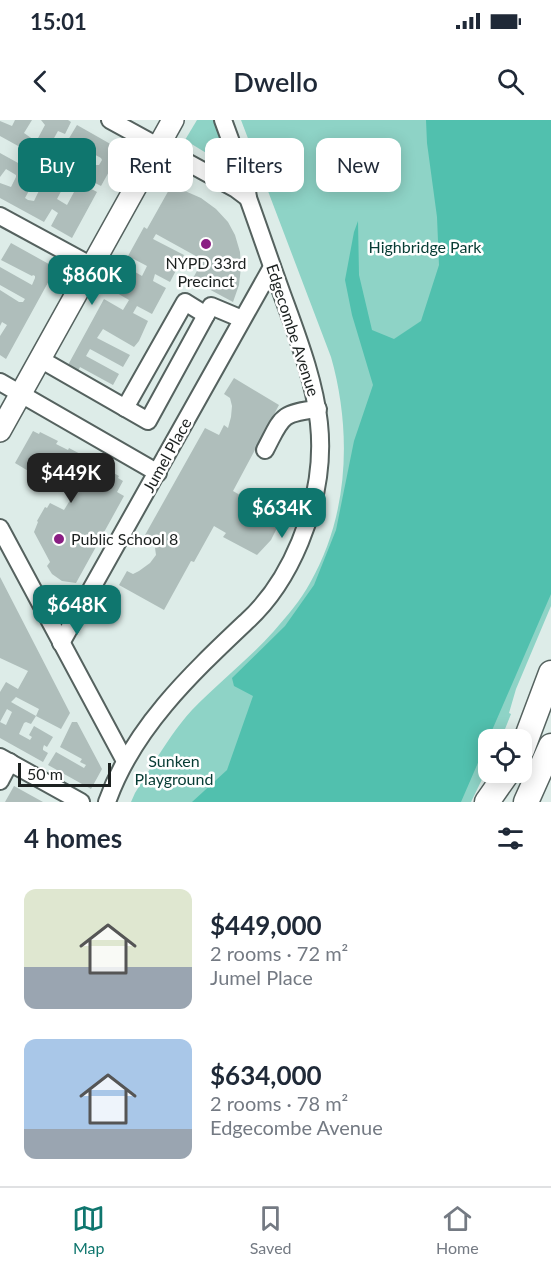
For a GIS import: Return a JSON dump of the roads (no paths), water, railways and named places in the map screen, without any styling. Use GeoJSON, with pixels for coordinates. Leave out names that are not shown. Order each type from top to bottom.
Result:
{"type":"FeatureCollection","features":[{"type":"Feature","properties":{"kind":"highway"},"geometry":{"type":"LineString","coordinates":[[530,729],[551,673]]}},
{"type":"Feature","properties":{"kind":"highway"},"geometry":{"type":"LineString","coordinates":[[526,802],[551,746]]}},
{"type":"Feature","properties":{"kind":"highway"},"geometry":{"type":"LineString","coordinates":[[538,802],[551,771]]}},
{"type":"Feature","properties":{"kind":"highway"},"geometry":{"type":"LineString","coordinates":[[487,802],[500,783]]}},
{"type":"Feature","properties":{"kind":"highway"},"geometry":{"type":"LineString","coordinates":[[500,802],[508,783]]}},
{"type":"Feature","properties":{"kind":"main road"},"geometry":{"type":"LineString","coordinates":[[163,138],[173,120]]}},
{"type":"Feature","properties":{"kind":"main road"},"geometry":{"type":"LineString","coordinates":[[0,431],[133,192]]}},
{"type":"Feature","properties":{"kind":"street"},"geometry":{"type":"LineString","coordinates":[[110,120],[143,138]]}},
{"type":"Feature","properties":{"kind":"street","name":"Edgecombe Avenue"},"geometry":{"type":"LineString","coordinates":[[107,802],[125,761],[172,695],[204,661],[249,620],[278,584],[304,531],[315,497],[320,446],[318,409],[308,366],[248,198],[246,183],[223,120]]}},
{"type":"Feature","properties":{"kind":"street"},"geometry":{"type":"LineString","coordinates":[[193,165],[248,198]]}},
{"type":"Feature","properties":{"kind":"street"},"geometry":{"type":"LineString","coordinates":[[0,216],[92,266]]}},
{"type":"Feature","properties":{"kind":"street","name":"Jumel Place"},"geometry":{"type":"LineString","coordinates":[[61,643],[272,267]]}},
{"type":"Feature","properties":{"kind":"street"},"geometry":{"type":"LineString","coordinates":[[125,408],[184,302],[206,315]]}},
{"type":"Feature","properties":{"kind":"street"},"geometry":{"type":"LineString","coordinates":[[40,359],[148,421],[211,306],[242,319]]}},
{"type":"Feature","properties":{"kind":"street"},"geometry":{"type":"LineString","coordinates":[[0,382],[158,473]]}},
{"type":"Feature","properties":{"kind":"street"},"geometry":{"type":"LineString","coordinates":[[266,450],[280,420],[286,414],[318,409]]}},
{"type":"Feature","properties":{"kind":"street"},"geometry":{"type":"LineString","coordinates":[[0,528],[125,761]]}},
{"type":"Feature","properties":{"kind":"street"},"geometry":{"type":"LineString","coordinates":[[0,781],[5,760],[81,802]]}},
{"type":"Feature","properties":{"kind":"place","name":"NYPD 33rd Precinct"},"geometry":{"type":"Point","coordinates":[206,244]}},
{"type":"Feature","properties":{"kind":"place","name":"Public School 8"},"geometry":{"type":"Point","coordinates":[59,539]}},
{"type":"Feature","properties":{"kind":"park label","name":"Highbridge Park"},"geometry":{"type":"Point","coordinates":[425,247]}},
{"type":"Feature","properties":{"kind":"park label","name":"Sunken Playground"},"geometry":{"type":"Point","coordinates":[174,770]}}]}
